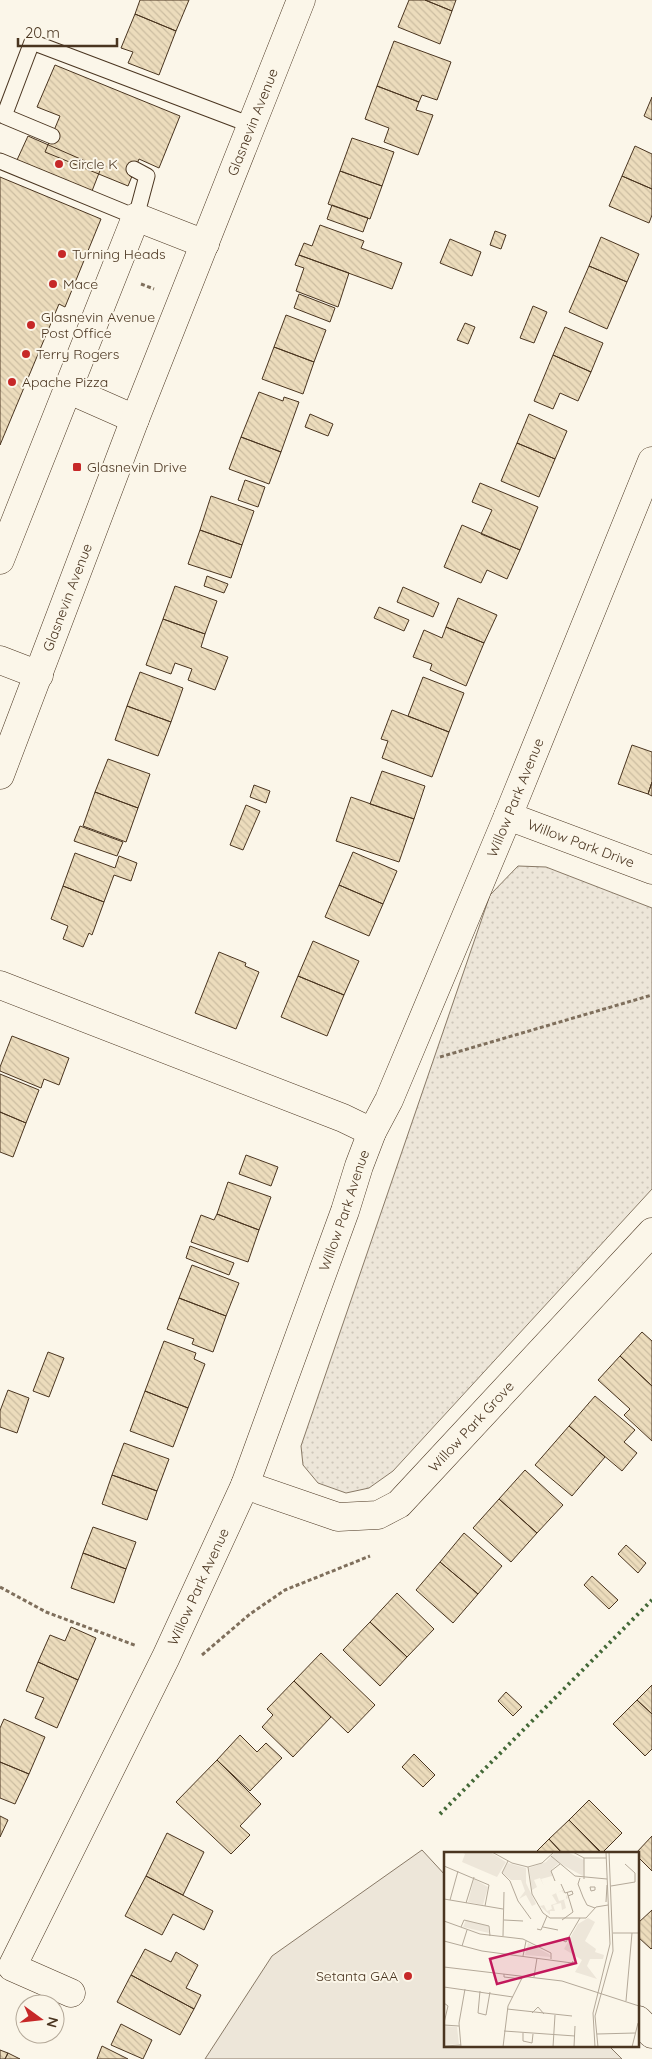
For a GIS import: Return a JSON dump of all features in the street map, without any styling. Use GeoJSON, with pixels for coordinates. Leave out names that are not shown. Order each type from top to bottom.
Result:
{"type":"FeatureCollection","features":[{"type":"Feature","properties":{"kind":"street","name":"Glasnevin Avenue"},"geometry":{"type":"LineString","coordinates":[[0,775],[135,419],[301,0]]}},
{"type":"Feature","properties":{"kind":"street"},"geometry":{"type":"LineString","coordinates":[[0,560],[136,217],[205,244]]}},
{"type":"Feature","properties":{"kind":"street"},"geometry":{"type":"LineString","coordinates":[[67,389],[135,419]]}},
{"type":"Feature","properties":{"kind":"street","name":"Willow Park Avenue"},"geometry":{"type":"LineString","coordinates":[[71,1993],[12,1967],[166,1657],[245,1485],[372,1132],[389,1100],[508,816],[652,461]]}},
{"type":"Feature","properties":{"kind":"street"},"geometry":{"type":"LineString","coordinates":[[0,660],[39,676]]}},
{"type":"Feature","properties":{"kind":"street","name":"Willow Park Drive"},"geometry":{"type":"LineString","coordinates":[[508,816],[652,870]]}},
{"type":"Feature","properties":{"kind":"street","name":"Willow Park Avenue"},"geometry":{"type":"LineString","coordinates":[[0,985],[344,1118],[372,1132]]}},
{"type":"Feature","properties":{"kind":"street","name":"Willow Park Grove"},"geometry":{"type":"LineString","coordinates":[[245,1485],[338,1517],[378,1515],[399,1504],[652,1232]]}},
{"type":"Feature","properties":{"kind":"street"},"geometry":{"type":"LineString","coordinates":[[640,2022],[652,2034]]}},
{"type":"Feature","properties":{"kind":"lane"},"geometry":{"type":"LineString","coordinates":[[52,136],[4,116],[32,42],[251,125]]}},
{"type":"Feature","properties":{"kind":"lane"},"geometry":{"type":"LineString","coordinates":[[0,162],[136,217],[147,176],[134,169]]}},
{"type":"Feature","properties":{"kind":"path"},"geometry":{"type":"LineString","coordinates":[[136,282],[158,290]]}},
{"type":"Feature","properties":{"kind":"path"},"geometry":{"type":"LineString","coordinates":[[439,1058],[652,995]]}},
{"type":"Feature","properties":{"kind":"path"},"geometry":{"type":"LineString","coordinates":[[201,1655],[250,1614],[285,1590],[370,1556]]}},
{"type":"Feature","properties":{"kind":"path"},"geometry":{"type":"LineString","coordinates":[[0,1587],[46,1612],[144,1648]]}},
{"type":"Feature","properties":{"kind":"shaded area"},"geometry":{"type":"Polygon","coordinates":[[[518,866],[546,867],[652,908],[652,1189],[393,1471],[369,1488],[346,1493],[318,1483],[303,1465],[301,1446],[490,895],[518,866]]]}},
{"type":"Feature","properties":{"kind":"shaded area"},"geometry":{"type":"Polygon","coordinates":[[[422,1850],[444,1874],[444,2046],[609,2046],[622,2059],[205,2059],[272,1956],[422,1850]]]}},
{"type":"Feature","properties":{"kind":"building"},"geometry":{"type":"Polygon","coordinates":[[[140,0],[189,0],[176,31],[135,14],[140,0]]]}},
{"type":"Feature","properties":{"kind":"building"},"geometry":{"type":"Polygon","coordinates":[[[409,0],[425,0],[452,11],[440,44],[398,27],[409,0]]]}},
{"type":"Feature","properties":{"kind":"building"},"geometry":{"type":"Polygon","coordinates":[[[425,0],[456,0],[452,11],[425,0]]]}},
{"type":"Feature","properties":{"kind":"building"},"geometry":{"type":"Polygon","coordinates":[[[135,14],[176,31],[159,75],[128,63],[133,52],[121,48],[135,14]]]}},
{"type":"Feature","properties":{"kind":"building"},"geometry":{"type":"Polygon","coordinates":[[[394,41],[451,62],[437,100],[422,95],[419,102],[377,86],[394,41]]]}},
{"type":"Feature","properties":{"kind":"building","name":"Circle K"},"geometry":{"type":"Polygon","coordinates":[[[55,65],[180,116],[159,168],[139,159],[128,186],[45,152],[60,116],[37,107],[55,65]]]}},
{"type":"Feature","properties":{"kind":"building"},"geometry":{"type":"Polygon","coordinates":[[[377,86],[419,102],[416,110],[433,115],[418,155],[384,142],[389,128],[365,119],[377,86]]]}},
{"type":"Feature","properties":{"kind":"building"},"geometry":{"type":"Polygon","coordinates":[[[652,97],[652,120],[644,116],[652,97]]]}},
{"type":"Feature","properties":{"kind":"building","name":"Circle K"},"geometry":{"type":"Polygon","coordinates":[[[28,136],[101,168],[92,191],[17,160],[28,136]]]}},
{"type":"Feature","properties":{"kind":"building"},"geometry":{"type":"Polygon","coordinates":[[[352,138],[394,152],[382,186],[340,171],[352,138]]]}},
{"type":"Feature","properties":{"kind":"building"},"geometry":{"type":"Polygon","coordinates":[[[635,146],[652,154],[652,189],[622,176],[635,146]]]}},
{"type":"Feature","properties":{"kind":"building"},"geometry":{"type":"Polygon","coordinates":[[[340,171],[382,186],[370,219],[328,204],[340,171]]]}},
{"type":"Feature","properties":{"kind":"building"},"geometry":{"type":"Polygon","coordinates":[[[622,176],[652,189],[652,215],[649,223],[609,206],[622,176]]]}},
{"type":"Feature","properties":{"kind":"building"},"geometry":{"type":"Polygon","coordinates":[[[0,177],[101,219],[65,307],[59,304],[0,445],[0,177]]]}},
{"type":"Feature","properties":{"kind":"building"},"geometry":{"type":"Polygon","coordinates":[[[332,205],[368,218],[363,232],[327,219],[332,205]]]}},
{"type":"Feature","properties":{"kind":"building"},"geometry":{"type":"Polygon","coordinates":[[[320,225],[364,241],[361,248],[402,263],[392,289],[299,255],[304,243],[312,246],[320,225]]]}},
{"type":"Feature","properties":{"kind":"building"},"geometry":{"type":"Polygon","coordinates":[[[495,231],[506,235],[501,249],[490,245],[495,231]]]}},
{"type":"Feature","properties":{"kind":"building"},"geometry":{"type":"Polygon","coordinates":[[[601,237],[639,254],[627,282],[589,266],[601,237]]]}},
{"type":"Feature","properties":{"kind":"building"},"geometry":{"type":"Polygon","coordinates":[[[450,239],[481,252],[472,276],[440,263],[450,239]]]}},
{"type":"Feature","properties":{"kind":"building"},"geometry":{"type":"Polygon","coordinates":[[[299,255],[349,273],[338,307],[296,291],[304,268],[295,265],[299,255]]]}},
{"type":"Feature","properties":{"kind":"building"},"geometry":{"type":"Polygon","coordinates":[[[589,266],[627,282],[607,329],[569,312],[589,266]]]}},
{"type":"Feature","properties":{"kind":"building"},"geometry":{"type":"Polygon","coordinates":[[[299,294],[335,308],[330,322],[294,308],[299,294]]]}},
{"type":"Feature","properties":{"kind":"building"},"geometry":{"type":"Polygon","coordinates":[[[533,306],[547,312],[534,343],[520,338],[533,306]]]}},
{"type":"Feature","properties":{"kind":"building"},"geometry":{"type":"Polygon","coordinates":[[[286,315],[326,330],[314,362],[274,347],[286,315]]]}},
{"type":"Feature","properties":{"kind":"building"},"geometry":{"type":"Polygon","coordinates":[[[465,323],[475,327],[468,344],[457,340],[465,323]]]}},
{"type":"Feature","properties":{"kind":"building"},"geometry":{"type":"Polygon","coordinates":[[[565,327],[603,343],[591,372],[553,355],[565,327]]]}},
{"type":"Feature","properties":{"kind":"building"},"geometry":{"type":"Polygon","coordinates":[[[274,347],[314,362],[303,394],[262,379],[274,347]]]}},
{"type":"Feature","properties":{"kind":"building"},"geometry":{"type":"Polygon","coordinates":[[[553,355],[591,372],[578,401],[560,393],[553,409],[534,401],[553,355]]]}},
{"type":"Feature","properties":{"kind":"building"},"geometry":{"type":"Polygon","coordinates":[[[259,392],[283,401],[284,397],[299,402],[281,452],[241,437],[259,392]]]}},
{"type":"Feature","properties":{"kind":"building"},"geometry":{"type":"Polygon","coordinates":[[[310,414],[333,424],[328,436],[305,427],[310,414]]]}},
{"type":"Feature","properties":{"kind":"building"},"geometry":{"type":"Polygon","coordinates":[[[529,414],[567,431],[555,459],[517,443],[529,414]]]}},
{"type":"Feature","properties":{"kind":"building"},"geometry":{"type":"Polygon","coordinates":[[[241,437],[281,452],[269,484],[229,469],[241,437]]]}},
{"type":"Feature","properties":{"kind":"building"},"geometry":{"type":"Polygon","coordinates":[[[517,443],[555,459],[539,497],[501,481],[517,443]]]}},
{"type":"Feature","properties":{"kind":"building"},"geometry":{"type":"Polygon","coordinates":[[[245,480],[265,487],[258,507],[238,500],[245,480]]]}},
{"type":"Feature","properties":{"kind":"building"},"geometry":{"type":"Polygon","coordinates":[[[480,483],[538,507],[520,550],[481,534],[492,510],[472,502],[480,483]]]}},
{"type":"Feature","properties":{"kind":"building"},"geometry":{"type":"Polygon","coordinates":[[[211,496],[254,511],[242,545],[200,530],[211,496]]]}},
{"type":"Feature","properties":{"kind":"building"},"geometry":{"type":"Polygon","coordinates":[[[462,525],[520,550],[507,579],[487,570],[481,583],[444,567],[462,525]]]}},
{"type":"Feature","properties":{"kind":"building"},"geometry":{"type":"Polygon","coordinates":[[[200,530],[242,545],[231,578],[188,564],[200,530]]]}},
{"type":"Feature","properties":{"kind":"building"},"geometry":{"type":"Polygon","coordinates":[[[207,576],[228,584],[224,593],[204,586],[207,576]]]}},
{"type":"Feature","properties":{"kind":"building"},"geometry":{"type":"Polygon","coordinates":[[[175,586],[217,601],[205,634],[163,619],[175,586]]]}},
{"type":"Feature","properties":{"kind":"building"},"geometry":{"type":"Polygon","coordinates":[[[403,587],[439,603],[433,617],[397,602],[403,587]]]}},
{"type":"Feature","properties":{"kind":"building"},"geometry":{"type":"Polygon","coordinates":[[[458,598],[497,615],[484,643],[446,627],[458,598]]]}},
{"type":"Feature","properties":{"kind":"building"},"geometry":{"type":"Polygon","coordinates":[[[379,607],[409,620],[404,631],[374,618],[379,607]]]}},
{"type":"Feature","properties":{"kind":"building"},"geometry":{"type":"Polygon","coordinates":[[[163,619],[205,634],[201,647],[228,657],[215,690],[188,680],[192,669],[175,663],[171,674],[146,665],[163,619]]]}},
{"type":"Feature","properties":{"kind":"building"},"geometry":{"type":"Polygon","coordinates":[[[446,627],[484,643],[466,686],[430,670],[432,664],[413,657],[424,630],[442,638],[446,627]]]}},
{"type":"Feature","properties":{"kind":"building"},"geometry":{"type":"Polygon","coordinates":[[[140,672],[183,688],[171,722],[127,706],[140,672]]]}},
{"type":"Feature","properties":{"kind":"building"},"geometry":{"type":"Polygon","coordinates":[[[423,677],[464,693],[449,732],[408,716],[423,677]]]}},
{"type":"Feature","properties":{"kind":"building"},"geometry":{"type":"Polygon","coordinates":[[[127,706],[171,722],[158,756],[115,740],[127,706]]]}},
{"type":"Feature","properties":{"kind":"building"},"geometry":{"type":"Polygon","coordinates":[[[392,710],[449,732],[432,777],[382,758],[388,741],[381,739],[392,710]]]}},
{"type":"Feature","properties":{"kind":"building"},"geometry":{"type":"Polygon","coordinates":[[[632,745],[652,752],[652,782],[648,794],[618,784],[632,745]]]}},
{"type":"Feature","properties":{"kind":"building"},"geometry":{"type":"Polygon","coordinates":[[[108,759],[150,774],[138,808],[95,792],[108,759]]]}},
{"type":"Feature","properties":{"kind":"building"},"geometry":{"type":"Polygon","coordinates":[[[382,771],[425,786],[414,819],[370,804],[382,771]]]}},
{"type":"Feature","properties":{"kind":"building"},"geometry":{"type":"Polygon","coordinates":[[[652,782],[652,796],[648,794],[652,782]]]}},
{"type":"Feature","properties":{"kind":"building"},"geometry":{"type":"Polygon","coordinates":[[[254,785],[270,791],[266,803],[250,797],[254,785]]]}},
{"type":"Feature","properties":{"kind":"building"},"geometry":{"type":"Polygon","coordinates":[[[95,792],[138,808],[126,842],[83,826],[95,792]]]}},
{"type":"Feature","properties":{"kind":"building"},"geometry":{"type":"Polygon","coordinates":[[[351,797],[414,819],[399,862],[336,841],[351,797]]]}},
{"type":"Feature","properties":{"kind":"building"},"geometry":{"type":"Polygon","coordinates":[[[246,805],[260,811],[243,850],[230,845],[246,805]]]}},
{"type":"Feature","properties":{"kind":"building"},"geometry":{"type":"Polygon","coordinates":[[[80,826],[123,842],[117,856],[74,841],[80,826]]]}},
{"type":"Feature","properties":{"kind":"building"},"geometry":{"type":"Polygon","coordinates":[[[353,852],[397,871],[383,904],[339,885],[353,852]]]}},
{"type":"Feature","properties":{"kind":"building"},"geometry":{"type":"Polygon","coordinates":[[[75,853],[115,868],[119,856],[137,863],[131,881],[114,875],[104,902],[63,886],[75,853]]]}},
{"type":"Feature","properties":{"kind":"building"},"geometry":{"type":"Polygon","coordinates":[[[339,885],[383,904],[369,936],[325,917],[339,885]]]}},
{"type":"Feature","properties":{"kind":"building"},"geometry":{"type":"Polygon","coordinates":[[[63,886],[104,902],[92,935],[89,933],[83,947],[63,939],[68,926],[51,919],[63,886]]]}},
{"type":"Feature","properties":{"kind":"building"},"geometry":{"type":"Polygon","coordinates":[[[313,941],[359,961],[344,995],[298,976],[313,941]]]}},
{"type":"Feature","properties":{"kind":"building"},"geometry":{"type":"Polygon","coordinates":[[[219,952],[246,963],[245,966],[259,972],[236,1029],[195,1013],[219,952]]]}},
{"type":"Feature","properties":{"kind":"building"},"geometry":{"type":"Polygon","coordinates":[[[298,976],[344,995],[327,1036],[281,1017],[298,976]]]}},
{"type":"Feature","properties":{"kind":"building"},"geometry":{"type":"Polygon","coordinates":[[[12,1036],[69,1058],[59,1085],[44,1079],[41,1088],[0,1071],[12,1036]]]}},
{"type":"Feature","properties":{"kind":"building"},"geometry":{"type":"Polygon","coordinates":[[[0,1074],[39,1090],[26,1123],[0,1112],[0,1074]]]}},
{"type":"Feature","properties":{"kind":"building"},"geometry":{"type":"Polygon","coordinates":[[[0,1112],[26,1123],[13,1157],[0,1152],[0,1112]]]}},
{"type":"Feature","properties":{"kind":"building"},"geometry":{"type":"Polygon","coordinates":[[[246,1155],[278,1167],[271,1186],[239,1174],[246,1155]]]}},
{"type":"Feature","properties":{"kind":"building"},"geometry":{"type":"Polygon","coordinates":[[[228,1182],[271,1197],[259,1230],[217,1214],[228,1182]]]}},
{"type":"Feature","properties":{"kind":"building"},"geometry":{"type":"Polygon","coordinates":[[[217,1214],[259,1230],[248,1262],[191,1242],[201,1215],[214,1220],[217,1214]]]}},
{"type":"Feature","properties":{"kind":"building"},"geometry":{"type":"Polygon","coordinates":[[[190,1246],[234,1263],[229,1275],[186,1258],[190,1246]]]}},
{"type":"Feature","properties":{"kind":"building"},"geometry":{"type":"Polygon","coordinates":[[[192,1265],[239,1283],[226,1316],[179,1298],[192,1265]]]}},
{"type":"Feature","properties":{"kind":"building"},"geometry":{"type":"Polygon","coordinates":[[[179,1298],[226,1316],[213,1352],[192,1344],[194,1339],[167,1329],[179,1298]]]}},
{"type":"Feature","properties":{"kind":"building"},"geometry":{"type":"Polygon","coordinates":[[[642,1332],[652,1341],[652,1386],[620,1356],[642,1332]]]}},
{"type":"Feature","properties":{"kind":"building"},"geometry":{"type":"Polygon","coordinates":[[[164,1341],[196,1353],[194,1359],[205,1364],[188,1408],[145,1391],[164,1341]]]}},
{"type":"Feature","properties":{"kind":"building"},"geometry":{"type":"Polygon","coordinates":[[[48,1352],[64,1358],[49,1397],[33,1391],[48,1352]]]}},
{"type":"Feature","properties":{"kind":"building"},"geometry":{"type":"Polygon","coordinates":[[[620,1356],[652,1386],[652,1441],[624,1415],[630,1409],[598,1380],[620,1356]]]}},
{"type":"Feature","properties":{"kind":"building"},"geometry":{"type":"Polygon","coordinates":[[[8,1390],[29,1398],[17,1433],[0,1427],[0,1411],[8,1390]]]}},
{"type":"Feature","properties":{"kind":"building"},"geometry":{"type":"Polygon","coordinates":[[[145,1391],[188,1408],[173,1447],[130,1431],[145,1391]]]}},
{"type":"Feature","properties":{"kind":"building"},"geometry":{"type":"Polygon","coordinates":[[[595,1396],[635,1430],[624,1442],[637,1453],[622,1471],[569,1426],[595,1396]]]}},
{"type":"Feature","properties":{"kind":"building"},"geometry":{"type":"Polygon","coordinates":[[[569,1426],[605,1457],[572,1496],[535,1465],[569,1426]]]}},
{"type":"Feature","properties":{"kind":"building"},"geometry":{"type":"Polygon","coordinates":[[[124,1443],[169,1459],[157,1491],[112,1475],[124,1443]]]}},
{"type":"Feature","properties":{"kind":"building"},"geometry":{"type":"Polygon","coordinates":[[[525,1470],[563,1505],[537,1533],[499,1499],[525,1470]]]}},
{"type":"Feature","properties":{"kind":"building"},"geometry":{"type":"Polygon","coordinates":[[[112,1475],[157,1491],[147,1520],[102,1504],[112,1475]]]}},
{"type":"Feature","properties":{"kind":"building"},"geometry":{"type":"Polygon","coordinates":[[[499,1499],[537,1533],[511,1562],[473,1528],[499,1499]]]}},
{"type":"Feature","properties":{"kind":"building"},"geometry":{"type":"Polygon","coordinates":[[[93,1527],[136,1542],[126,1569],[83,1553],[93,1527]]]}},
{"type":"Feature","properties":{"kind":"building"},"geometry":{"type":"Polygon","coordinates":[[[464,1533],[502,1566],[478,1594],[440,1562],[464,1533]]]}},
{"type":"Feature","properties":{"kind":"building"},"geometry":{"type":"Polygon","coordinates":[[[626,1545],[646,1563],[638,1573],[618,1554],[626,1545]]]}},
{"type":"Feature","properties":{"kind":"building"},"geometry":{"type":"Polygon","coordinates":[[[83,1553],[126,1569],[114,1603],[71,1588],[83,1553]]]}},
{"type":"Feature","properties":{"kind":"building"},"geometry":{"type":"Polygon","coordinates":[[[440,1562],[478,1594],[453,1623],[416,1590],[440,1562]]]}},
{"type":"Feature","properties":{"kind":"building"},"geometry":{"type":"Polygon","coordinates":[[[592,1576],[618,1600],[609,1609],[584,1585],[592,1576]]]}},
{"type":"Feature","properties":{"kind":"building"},"geometry":{"type":"Polygon","coordinates":[[[397,1593],[434,1629],[407,1657],[370,1622],[397,1593]]]}},
{"type":"Feature","properties":{"kind":"building"},"geometry":{"type":"Polygon","coordinates":[[[370,1622],[407,1657],[380,1686],[343,1650],[370,1622]]]}},
{"type":"Feature","properties":{"kind":"building"},"geometry":{"type":"Polygon","coordinates":[[[71,1627],[96,1638],[78,1680],[38,1662],[50,1635],[65,1641],[71,1627]]]}},
{"type":"Feature","properties":{"kind":"building"},"geometry":{"type":"Polygon","coordinates":[[[321,1653],[375,1705],[348,1733],[294,1681],[321,1653]]]}},
{"type":"Feature","properties":{"kind":"building"},"geometry":{"type":"Polygon","coordinates":[[[38,1662],[78,1680],[57,1728],[35,1718],[44,1698],[26,1691],[38,1662]]]}},
{"type":"Feature","properties":{"kind":"building"},"geometry":{"type":"Polygon","coordinates":[[[294,1681],[331,1717],[293,1757],[262,1727],[273,1715],[267,1709],[294,1681]]]}},
{"type":"Feature","properties":{"kind":"building"},"geometry":{"type":"Polygon","coordinates":[[[652,1685],[652,1714],[637,1700],[652,1685]]]}},
{"type":"Feature","properties":{"kind":"building"},"geometry":{"type":"Polygon","coordinates":[[[506,1692],[522,1707],[513,1716],[498,1701],[506,1692]]]}},
{"type":"Feature","properties":{"kind":"building"},"geometry":{"type":"Polygon","coordinates":[[[637,1700],[652,1714],[652,1749],[645,1756],[613,1724],[637,1700]]]}},
{"type":"Feature","properties":{"kind":"building"},"geometry":{"type":"Polygon","coordinates":[[[4,1719],[45,1737],[29,1774],[0,1762],[0,1728],[4,1719]]]}},
{"type":"Feature","properties":{"kind":"building"},"geometry":{"type":"Polygon","coordinates":[[[240,1735],[257,1752],[266,1743],[282,1758],[250,1791],[217,1760],[240,1735]]]}},
{"type":"Feature","properties":{"kind":"building"},"geometry":{"type":"Polygon","coordinates":[[[414,1754],[435,1775],[423,1787],[402,1767],[414,1754]]]}},
{"type":"Feature","properties":{"kind":"building"},"geometry":{"type":"Polygon","coordinates":[[[217,1760],[261,1804],[240,1826],[250,1835],[231,1854],[176,1802],[217,1760]]]}},
{"type":"Feature","properties":{"kind":"building"},"geometry":{"type":"Polygon","coordinates":[[[0,1762],[29,1774],[15,1804],[0,1798],[0,1762]]]}},
{"type":"Feature","properties":{"kind":"building"},"geometry":{"type":"Polygon","coordinates":[[[589,1800],[622,1833],[601,1852],[569,1820],[589,1800]]]}},
{"type":"Feature","properties":{"kind":"building"},"geometry":{"type":"Polygon","coordinates":[[[0,1816],[8,1820],[0,1837],[0,1816]]]}},
{"type":"Feature","properties":{"kind":"building"},"geometry":{"type":"Polygon","coordinates":[[[569,1820],[600,1852],[561,1852],[549,1839],[569,1820]]]}},
{"type":"Feature","properties":{"kind":"building"},"geometry":{"type":"Polygon","coordinates":[[[167,1833],[204,1852],[183,1895],[146,1876],[167,1833]]]}},
{"type":"Feature","properties":{"kind":"building"},"geometry":{"type":"Polygon","coordinates":[[[652,1836],[652,1871],[640,1859],[640,1852],[637,1852],[652,1836]]]}},
{"type":"Feature","properties":{"kind":"building"},"geometry":{"type":"Polygon","coordinates":[[[549,1839],[561,1852],[536,1852],[549,1839]]]}},
{"type":"Feature","properties":{"kind":"building"},"geometry":{"type":"Polygon","coordinates":[[[146,1876],[213,1911],[204,1930],[173,1914],[162,1935],[125,1916],[146,1876]]]}},
{"type":"Feature","properties":{"kind":"building"},"geometry":{"type":"Polygon","coordinates":[[[652,1910],[651,1949],[640,1939],[640,1921],[652,1910]]]}},
{"type":"Feature","properties":{"kind":"building"},"geometry":{"type":"Polygon","coordinates":[[[145,1949],[171,1962],[176,1952],[198,1965],[186,1988],[201,1995],[194,2009],[131,1975],[145,1949]]]}},
{"type":"Feature","properties":{"kind":"building"},"geometry":{"type":"Polygon","coordinates":[[[131,1975],[194,2009],[180,2035],[117,2002],[131,1975]]]}},
{"type":"Feature","properties":{"kind":"building"},"geometry":{"type":"Polygon","coordinates":[[[121,2024],[152,2040],[143,2059],[111,2045],[121,2024]]]}},
{"type":"Feature","properties":{"kind":"building"},"geometry":{"type":"Polygon","coordinates":[[[102,2046],[128,2059],[97,2059],[102,2046]]]}},
{"type":"Feature","properties":{"kind":"building"},"geometry":{"type":"Polygon","coordinates":[[[0,2050],[8,2053],[5,2059],[0,2059],[0,2050]]]}},
{"type":"Feature","properties":{"kind":"building"},"geometry":{"type":"Polygon","coordinates":[[[8,2053],[20,2059],[5,2059],[8,2053]]]}},
{"type":"Feature","properties":{"kind":"hedge"},"geometry":{"type":"LineString","coordinates":[[440,1814],[652,1600]]}},
{"type":"Feature","properties":{"kind":"place","name":"Circle K"},"geometry":{"type":"Point","coordinates":[59,164]}},
{"type":"Feature","properties":{"kind":"place","name":"Turning Heads"},"geometry":{"type":"Point","coordinates":[62,254]}},
{"type":"Feature","properties":{"kind":"place","name":"Mace"},"geometry":{"type":"Point","coordinates":[53,284]}},
{"type":"Feature","properties":{"kind":"place","name":"Glasnevin Avenue Post Office"},"geometry":{"type":"Point","coordinates":[31,325]}},
{"type":"Feature","properties":{"kind":"place","name":"Terry Rogers"},"geometry":{"type":"Point","coordinates":[26,354]}},
{"type":"Feature","properties":{"kind":"place","name":"Apache Pizza"},"geometry":{"type":"Point","coordinates":[12,382]}},
{"type":"Feature","properties":{"kind":"place","name":"Glasnevin Drive"},"geometry":{"type":"Point","coordinates":[77,467]}},
{"type":"Feature","properties":{"kind":"place","name":"Setanta GAA"},"geometry":{"type":"Point","coordinates":[408,1976]}}]}
